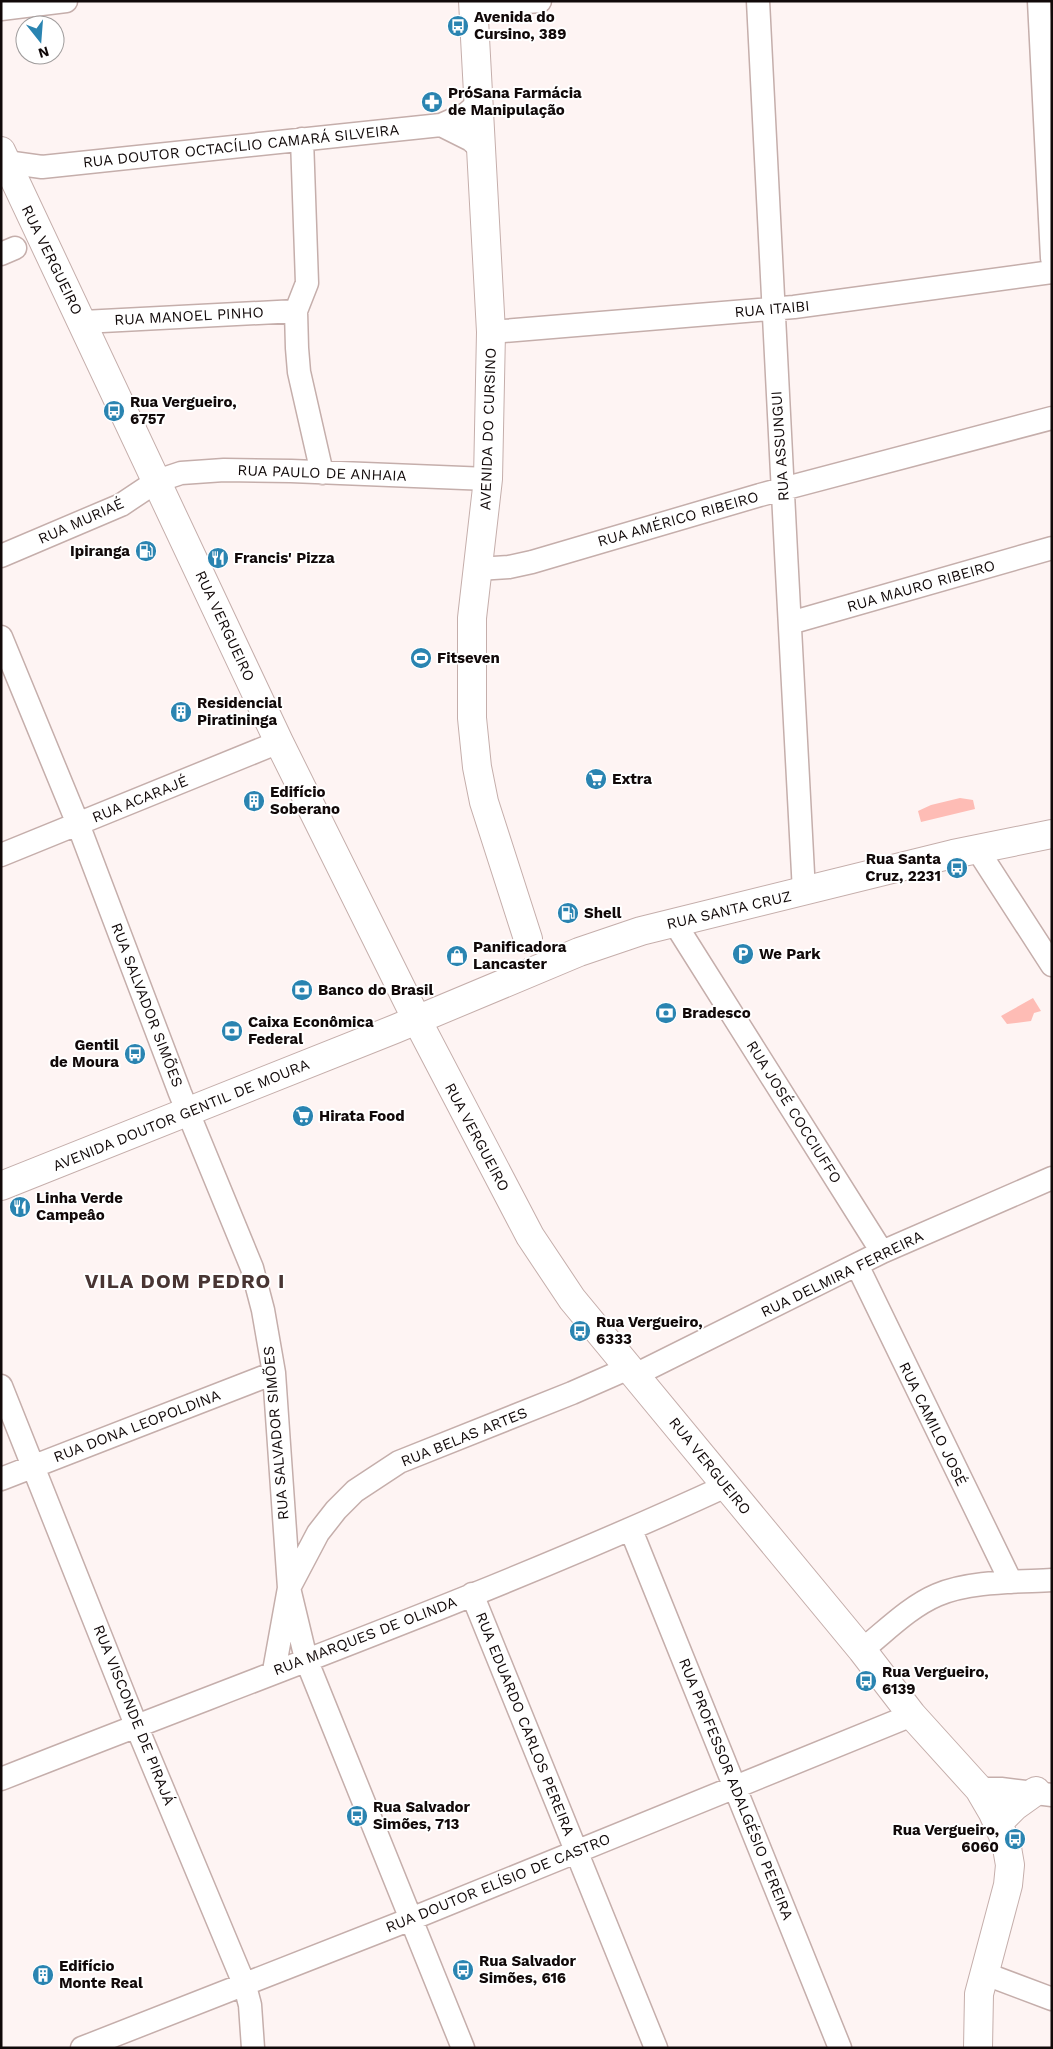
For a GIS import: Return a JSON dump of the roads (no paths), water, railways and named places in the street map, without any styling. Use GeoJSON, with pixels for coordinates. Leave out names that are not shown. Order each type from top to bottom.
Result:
{"type":"FeatureCollection","features":[{"type":"Feature","properties":{"kind":"main road","name":"AVENIDA DO CURSINO"},"geometry":{"type":"LineString","coordinates":[[473,3],[491,332],[488,479],[472,618],[470,660],[472,718],[477,767],[487,811],[528,939]]}},
{"type":"Feature","properties":{"kind":"main road","name":"RUA VERGUEIRO"},"geometry":{"type":"LineString","coordinates":[[4,157],[279,742],[416,1020],[530,1236],[572,1299],[862,1650],[912,1715],[979,1789],[998,1823],[1008,1850],[1008,1885],[982,1973],[979,1994],[978,2048]]}},
{"type":"Feature","properties":{"kind":"main road","name":"RUA SANTA CRUZ"},"geometry":{"type":"LineString","coordinates":[[416,1020],[579,952],[674,922],[977,849],[1052,834]]}},
{"type":"Feature","properties":{"kind":"main road"},"geometry":{"type":"LineString","coordinates":[[494,986],[509,972],[528,939],[579,952]]}},
{"type":"Feature","properties":{"kind":"main road","name":"AVENIDA DOUTOR GENTIL DE MOURA"},"geometry":{"type":"LineString","coordinates":[[1,1186],[416,1020]]}},
{"type":"Feature","properties":{"kind":"main road"},"geometry":{"type":"LineString","coordinates":[[998,1823],[1014,1806],[1044,1793]]}},
{"type":"Feature","properties":{"kind":"street"},"geometry":{"type":"LineString","coordinates":[[1,9],[66,1]]}},
{"type":"Feature","properties":{"kind":"street"},"geometry":{"type":"LineString","coordinates":[[473,3],[540,1]]}},
{"type":"Feature","properties":{"kind":"street","name":"RUA ASSUNGUI"},"geometry":{"type":"LineString","coordinates":[[758,1],[771,310],[784,490],[804,892]]}},
{"type":"Feature","properties":{"kind":"street"},"geometry":{"type":"LineString","coordinates":[[1039,1],[1052,258]]}},
{"type":"Feature","properties":{"kind":"street","name":"RUA DOUTOR OCTACÍLIO CAMARÁ SILVEIRA"},"geometry":{"type":"LineString","coordinates":[[4,157],[42,167],[441,125],[466,114],[480,113]]}},
{"type":"Feature","properties":{"kind":"street"},"geometry":{"type":"LineString","coordinates":[[441,125],[471,140],[482,150]]}},
{"type":"Feature","properties":{"kind":"street"},"geometry":{"type":"LineString","coordinates":[[302,139],[308,283],[296,311],[299,372],[322,473]]}},
{"type":"Feature","properties":{"kind":"street"},"geometry":{"type":"LineString","coordinates":[[19,192],[26,178],[42,167]]}},
{"type":"Feature","properties":{"kind":"street","name":"RUA ITAIBI"},"geometry":{"type":"LineString","coordinates":[[491,332],[771,310],[1052,272]]}},
{"type":"Feature","properties":{"kind":"street","name":"RUA MANOEL PINHO"},"geometry":{"type":"LineString","coordinates":[[83,322],[296,311]]}},
{"type":"Feature","properties":{"kind":"street","name":"RUA AMÉRICO RIBEIRO"},"geometry":{"type":"LineString","coordinates":[[478,569],[509,567],[532,562],[784,490],[1052,418]]}},
{"type":"Feature","properties":{"kind":"street","name":"RUA PAULO DE ANHAIA"},"geometry":{"type":"LineString","coordinates":[[157,481],[181,473],[201,471],[488,479]]}},
{"type":"Feature","properties":{"kind":"street","name":"RUA MURIAÉ"},"geometry":{"type":"LineString","coordinates":[[1,556],[121,505],[157,481]]}},
{"type":"Feature","properties":{"kind":"street","name":"RUA MAURO RIBEIRO"},"geometry":{"type":"LineString","coordinates":[[790,623],[1052,548]]}},
{"type":"Feature","properties":{"kind":"street","name":"RUA SALVADOR SIMÕES"},"geometry":{"type":"LineString","coordinates":[[1,637],[78,824],[188,1112],[252,1268],[263,1310],[274,1373],[289,1588],[306,1659],[460,2046]]}},
{"type":"Feature","properties":{"kind":"street","name":"RUA ACARAJÉ"},"geometry":{"type":"LineString","coordinates":[[1,856],[279,742]]}},
{"type":"Feature","properties":{"kind":"street"},"geometry":{"type":"LineString","coordinates":[[977,849],[1052,966]]}},
{"type":"Feature","properties":{"kind":"street","name":"RUA JOSÉ COCCIUFFO"},"geometry":{"type":"LineString","coordinates":[[674,922],[882,1252]]}},
{"type":"Feature","properties":{"kind":"street","name":"RUA DELMIRA FERREIRA"},"geometry":{"type":"LineString","coordinates":[[632,1371],[882,1252],[1052,1178]]}},
{"type":"Feature","properties":{"kind":"street","name":"RUA CAMILO JOSÉ"},"geometry":{"type":"LineString","coordinates":[[857,1265],[1010,1582]]}},
{"type":"Feature","properties":{"kind":"street","name":"RUA BELAS ARTES"},"geometry":{"type":"LineString","coordinates":[[289,1588],[318,1534],[336,1510],[355,1491],[399,1462],[632,1371]]}},
{"type":"Feature","properties":{"kind":"street","name":"RUA DONA LEOPOLDINA"},"geometry":{"type":"LineString","coordinates":[[1,1479],[274,1373]]}},
{"type":"Feature","properties":{"kind":"street","name":"RUA VISCONDE DE PIRAJÁ"},"geometry":{"type":"LineString","coordinates":[[1,1386],[136,1725],[245,1986],[251,2014],[253,2048]]}},
{"type":"Feature","properties":{"kind":"street","name":"RUA MARQUES DE OLINDA"},"geometry":{"type":"LineString","coordinates":[[1,1778],[472,1594],[630,1530],[726,1486]]}},
{"type":"Feature","properties":{"kind":"street","name":"RUA PROFESSOR ADALGÉSIO PEREIRA"},"geometry":{"type":"LineString","coordinates":[[630,1530],[840,2048]]}},
{"type":"Feature","properties":{"kind":"street"},"geometry":{"type":"LineString","coordinates":[[285,1532],[300,1537],[318,1534]]}},
{"type":"Feature","properties":{"kind":"street"},"geometry":{"type":"LineString","coordinates":[[862,1650],[902,1618],[937,1595],[959,1588],[1010,1582],[1052,1580]]}},
{"type":"Feature","properties":{"kind":"street","name":"RUA SALVADOR SIMÕES"},"geometry":{"type":"LineString","coordinates":[[274,1672],[289,1588]]}},
{"type":"Feature","properties":{"kind":"street","name":"RUA EDUARDO CARLOS PEREIRA"},"geometry":{"type":"LineString","coordinates":[[472,1594],[656,2048]]}},
{"type":"Feature","properties":{"kind":"street","name":"RUA DOUTOR ELÍSIO DE CASTRO"},"geometry":{"type":"LineString","coordinates":[[82,2048],[245,1986],[912,1715]]}},
{"type":"Feature","properties":{"kind":"street"},"geometry":{"type":"LineString","coordinates":[[979,1789],[1044,1793]]}},
{"type":"Feature","properties":{"kind":"street"},"geometry":{"type":"LineString","coordinates":[[982,1973],[1052,1999]]}},
{"type":"Feature","properties":{"kind":"place","name":"Avenida do Cursino, 389"},"geometry":{"type":"Point","coordinates":[458,26]}},
{"type":"Feature","properties":{"kind":"place","name":"PróSana Farmácia de Manipulação"},"geometry":{"type":"Point","coordinates":[432,102]}},
{"type":"Feature","properties":{"kind":"place","name":"Rua Vergueiro, 6757"},"geometry":{"type":"Point","coordinates":[114,411]}},
{"type":"Feature","properties":{"kind":"place","name":"Ipiranga"},"geometry":{"type":"Point","coordinates":[146,551]}},
{"type":"Feature","properties":{"kind":"place","name":"Francis' Pizza"},"geometry":{"type":"Point","coordinates":[218,558]}},
{"type":"Feature","properties":{"kind":"place","name":"Fitseven"},"geometry":{"type":"Point","coordinates":[421,658]}},
{"type":"Feature","properties":{"kind":"place","name":"Residencial Piratininga"},"geometry":{"type":"Point","coordinates":[181,712]}},
{"type":"Feature","properties":{"kind":"place","name":"Extra"},"geometry":{"type":"Point","coordinates":[596,779]}},
{"type":"Feature","properties":{"kind":"place","name":"Edifício Soberano"},"geometry":{"type":"Point","coordinates":[254,801]}},
{"type":"Feature","properties":{"kind":"place","name":"Rua Santa Cruz, 2231"},"geometry":{"type":"Point","coordinates":[957,868]}},
{"type":"Feature","properties":{"kind":"place","name":"Shell"},"geometry":{"type":"Point","coordinates":[568,913]}},
{"type":"Feature","properties":{"kind":"place","name":"We Park"},"geometry":{"type":"Point","coordinates":[743,954]}},
{"type":"Feature","properties":{"kind":"place","name":"Panificadora Lancaster"},"geometry":{"type":"Point","coordinates":[457,956]}},
{"type":"Feature","properties":{"kind":"place","name":"Banco do Brasil"},"geometry":{"type":"Point","coordinates":[302,990]}},
{"type":"Feature","properties":{"kind":"place","name":"Bradesco"},"geometry":{"type":"Point","coordinates":[666,1013]}},
{"type":"Feature","properties":{"kind":"place","name":"Caixa Econômica Federal"},"geometry":{"type":"Point","coordinates":[232,1031]}},
{"type":"Feature","properties":{"kind":"place","name":"Gentil de Moura"},"geometry":{"type":"Point","coordinates":[135,1054]}},
{"type":"Feature","properties":{"kind":"place","name":"Hirata Food"},"geometry":{"type":"Point","coordinates":[303,1116]}},
{"type":"Feature","properties":{"kind":"place","name":"Linha Verde Campeâo"},"geometry":{"type":"Point","coordinates":[20,1207]}},
{"type":"Feature","properties":{"kind":"place","name":"Rua Vergueiro, 6333"},"geometry":{"type":"Point","coordinates":[580,1331]}},
{"type":"Feature","properties":{"kind":"place","name":"Rua Vergueiro, 6139"},"geometry":{"type":"Point","coordinates":[866,1681]}},
{"type":"Feature","properties":{"kind":"place","name":"Rua Salvador Simões, 713"},"geometry":{"type":"Point","coordinates":[357,1816]}},
{"type":"Feature","properties":{"kind":"place","name":"Rua Vergueiro, 6060"},"geometry":{"type":"Point","coordinates":[1015,1839]}},
{"type":"Feature","properties":{"kind":"place","name":"Rua Salvador Simões, 616"},"geometry":{"type":"Point","coordinates":[463,1970]}},
{"type":"Feature","properties":{"kind":"place","name":"Edifício Monte Real"},"geometry":{"type":"Point","coordinates":[43,1975]}},
{"type":"Feature","properties":{"kind":"district","name":"VILA DOM PEDRO I"},"geometry":{"type":"Point","coordinates":[185,1281]}}]}
